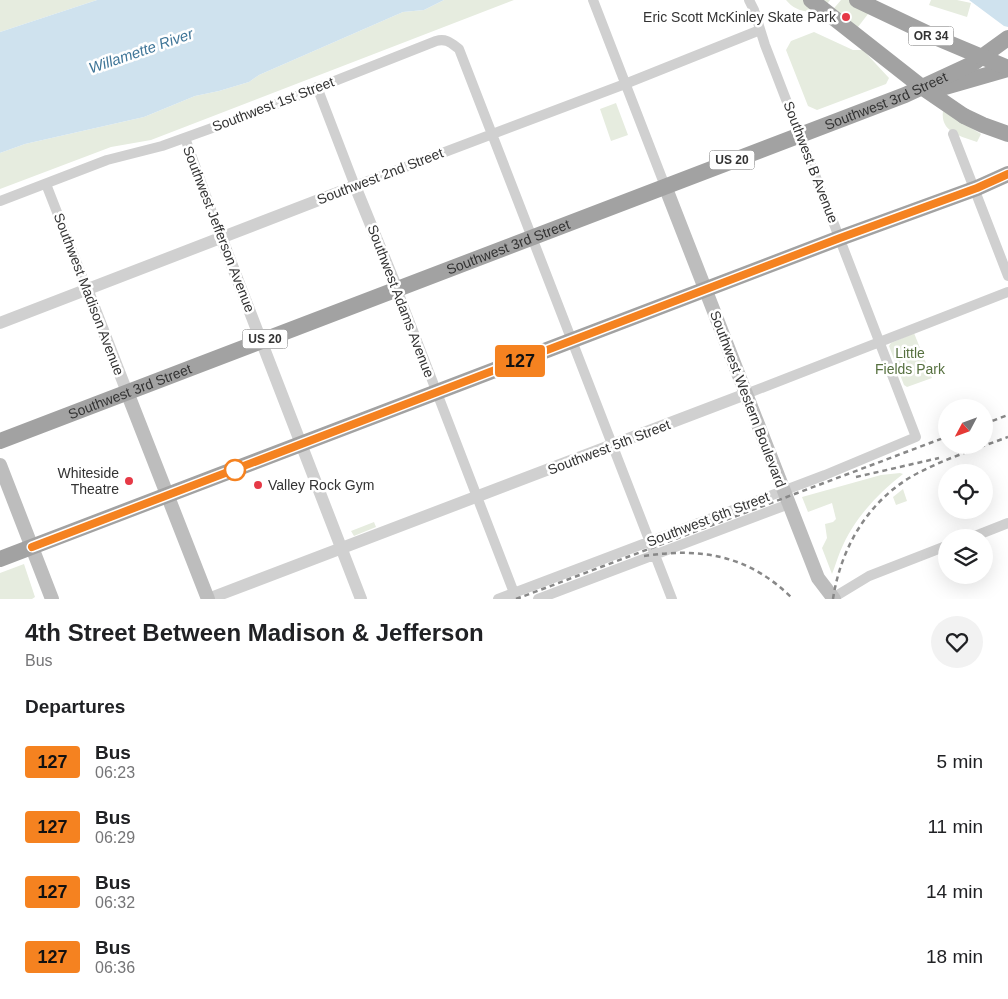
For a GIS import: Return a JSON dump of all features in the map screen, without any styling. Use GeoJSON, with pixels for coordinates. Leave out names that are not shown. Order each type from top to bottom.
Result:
{"type":"FeatureCollection","features":[{"type":"Feature","properties":{"kind":"highway"},"geometry":{"type":"LineString","coordinates":[[811,0],[923,88],[964,116],[1008,134]]}},
{"type":"Feature","properties":{"kind":"highway","name":"OR 34"},"geometry":{"type":"LineString","coordinates":[[856,0],[937,38],[1008,68]]}},
{"type":"Feature","properties":{"kind":"highway","name":"Southwest 3rd Street"},"geometry":{"type":"LineString","coordinates":[[0,441],[905,95],[972,64],[1004,41]]}},
{"type":"Feature","properties":{"kind":"highway"},"geometry":{"type":"LineString","coordinates":[[905,95],[923,94],[1008,68]]}},
{"type":"Feature","properties":{"kind":"highway"},"geometry":{"type":"LineString","coordinates":[[0,559],[1008,174]]}},
{"type":"Feature","properties":{"kind":"highway"},"geometry":{"type":"LineString","coordinates":[[975,188],[1008,180]]}},
{"type":"Feature","properties":{"kind":"main road","name":"Southwest Western Boulevard"},"geometry":{"type":"LineString","coordinates":[[665,186],[818,578],[833,599]]}},
{"type":"Feature","properties":{"kind":"main road","name":"Southwest Madison Avenue"},"geometry":{"type":"LineString","coordinates":[[127,392],[208,599]]}},
{"type":"Feature","properties":{"kind":"main road"},"geometry":{"type":"LineString","coordinates":[[0,465],[52,599]]}},
{"type":"Feature","properties":{"kind":"street","name":"Southwest Western Boulevard"},"geometry":{"type":"LineString","coordinates":[[593,0],[665,186]]}},
{"type":"Feature","properties":{"kind":"street","name":"Southwest B Avenue"},"geometry":{"type":"LineString","coordinates":[[750,0],[916,436]]}},
{"type":"Feature","properties":{"kind":"street","name":"Southwest 2nd Street"},"geometry":{"type":"LineString","coordinates":[[0,324],[760,30]]}},
{"type":"Feature","properties":{"kind":"street","name":"Southwest 1st Street"},"geometry":{"type":"LineString","coordinates":[[0,201],[108,160],[185,138],[436,40],[447,40],[459,49],[491,133]]}},
{"type":"Feature","properties":{"kind":"street","name":"Southwest Adams Avenue"},"geometry":{"type":"LineString","coordinates":[[317,87],[515,596]]}},
{"type":"Feature","properties":{"kind":"street"},"geometry":{"type":"LineString","coordinates":[[491,133],[672,599]]}},
{"type":"Feature","properties":{"kind":"street"},"geometry":{"type":"LineString","coordinates":[[953,134],[1008,276]]}},
{"type":"Feature","properties":{"kind":"street","name":"Southwest Jefferson Avenue"},"geometry":{"type":"LineString","coordinates":[[185,138],[361,599]]}},
{"type":"Feature","properties":{"kind":"street","name":"Southwest Madison Avenue"},"geometry":{"type":"LineString","coordinates":[[46,184],[127,392]]}},
{"type":"Feature","properties":{"kind":"street","name":"Southwest 5th Street"},"geometry":{"type":"LineString","coordinates":[[208,599],[612,446],[1008,292]]}},
{"type":"Feature","properties":{"kind":"street","name":"Southwest 6th Street"},"geometry":{"type":"LineString","coordinates":[[538,599],[655,554],[787,497],[916,436]]}},
{"type":"Feature","properties":{"kind":"street","name":"Southwest 6th Street"},"geometry":{"type":"LineString","coordinates":[[498,599],[515,596],[650,542],[787,497]]}},
{"type":"Feature","properties":{"kind":"street"},"geometry":{"type":"LineString","coordinates":[[993,529],[1008,523]]}},
{"type":"Feature","properties":{"kind":"street"},"geometry":{"type":"LineString","coordinates":[[833,599],[868,576],[938,549]]}},
{"type":"Feature","properties":{"kind":"green space"},"geometry":{"type":"Polygon","coordinates":[[[0,0],[97,0],[0,32],[0,0]]]}},
{"type":"Feature","properties":{"kind":"green space"},"geometry":{"type":"Polygon","coordinates":[[[444,0],[514,0],[151,140],[111,147],[0,189],[0,153],[25,144],[144,117],[195,96],[249,82],[259,75],[403,12],[424,10],[444,0]]]}},
{"type":"Feature","properties":{"kind":"green space","name":"Eric Scott McKinley Skate Park"},"geometry":{"type":"Polygon","coordinates":[[[786,0],[830,0],[820,9],[808,12],[796,8],[786,0]]]}},
{"type":"Feature","properties":{"kind":"green space","name":"Eric Scott McKinley Skate Park"},"geometry":{"type":"Polygon","coordinates":[[[841,0],[857,0],[867,7],[868,14],[851,36],[824,20],[841,0]]]}},
{"type":"Feature","properties":{"kind":"green space"},"geometry":{"type":"Polygon","coordinates":[[[931,0],[957,0],[971,3],[967,17],[929,5],[931,0]]]}},
{"type":"Feature","properties":{"kind":"green space"},"geometry":{"type":"Polygon","coordinates":[[[814,32],[853,50],[863,50],[889,78],[886,84],[817,110],[808,106],[786,50],[791,41],[814,32]]]}},
{"type":"Feature","properties":{"kind":"green space"},"geometry":{"type":"Polygon","coordinates":[[[616,103],[628,135],[611,141],[600,109],[616,103]]]}},
{"type":"Feature","properties":{"kind":"green space"},"geometry":{"type":"Polygon","coordinates":[[[943,111],[981,134],[977,142],[958,135],[948,128],[943,118],[943,111]]]}},
{"type":"Feature","properties":{"kind":"green space","name":"Little Fields Park"},"geometry":{"type":"Polygon","coordinates":[[[914,333],[932,378],[907,387],[904,385],[889,346],[891,343],[914,333]]]}},
{"type":"Feature","properties":{"kind":"green space"},"geometry":{"type":"Polygon","coordinates":[[[903,474],[875,499],[852,529],[845,540],[832,574],[822,548],[827,538],[825,524],[836,519],[832,503],[808,512],[802,497],[881,475],[903,474]]]}},
{"type":"Feature","properties":{"kind":"green space"},"geometry":{"type":"Polygon","coordinates":[[[903,489],[907,501],[896,505],[893,497],[903,489]]]}},
{"type":"Feature","properties":{"kind":"green space"},"geometry":{"type":"Polygon","coordinates":[[[374,522],[376,527],[354,536],[351,531],[374,522]]]}},
{"type":"Feature","properties":{"kind":"green space"},"geometry":{"type":"Polygon","coordinates":[[[24,564],[35,597],[32,599],[0,599],[0,573],[24,564]]]}},
{"type":"Feature","properties":{"kind":"water","name":"Willamette River"},"geometry":{"type":"Polygon","coordinates":[[[97,0],[444,0],[424,10],[403,12],[259,75],[249,82],[195,96],[144,117],[25,144],[0,153],[0,32],[97,0]]]}},
{"type":"Feature","properties":{"kind":"water"},"geometry":{"type":"Polygon","coordinates":[[[969,0],[1008,0],[1008,27],[1004,26],[969,0]]]}},
{"type":"Feature","properties":{"kind":"railway"},"geometry":{"type":"LineString","coordinates":[[993,421],[1008,415]]}},
{"type":"Feature","properties":{"kind":"railway"},"geometry":{"type":"LineString","coordinates":[[833,599],[837,579],[851,542],[872,510],[886,496],[901,483],[918,473],[963,453],[1008,437]]}},
{"type":"Feature","properties":{"kind":"railway"},"geometry":{"type":"LineString","coordinates":[[516,599],[938,440]]}},
{"type":"Feature","properties":{"kind":"railway"},"geometry":{"type":"LineString","coordinates":[[856,477],[939,458]]}},
{"type":"Feature","properties":{"kind":"railway"},"geometry":{"type":"LineString","coordinates":[[644,556],[686,553],[706,554],[724,558],[743,564],[760,573],[777,584],[793,599]]}},
{"type":"Feature","properties":{"kind":"bus line","name":"127"},"geometry":{"type":"LineString","coordinates":[[32,547],[840,238],[977,188],[1008,174]]}},
{"type":"Feature","properties":{"kind":"place","name":"Eric Scott McKinley Skate Park"},"geometry":{"type":"Point","coordinates":[846,17]}},
{"type":"Feature","properties":{"kind":"place","name":"Whiteside Theatre"},"geometry":{"type":"Point","coordinates":[129,481]}},
{"type":"Feature","properties":{"kind":"place","name":"Valley Rock Gym"},"geometry":{"type":"Point","coordinates":[258,485]}}]}
